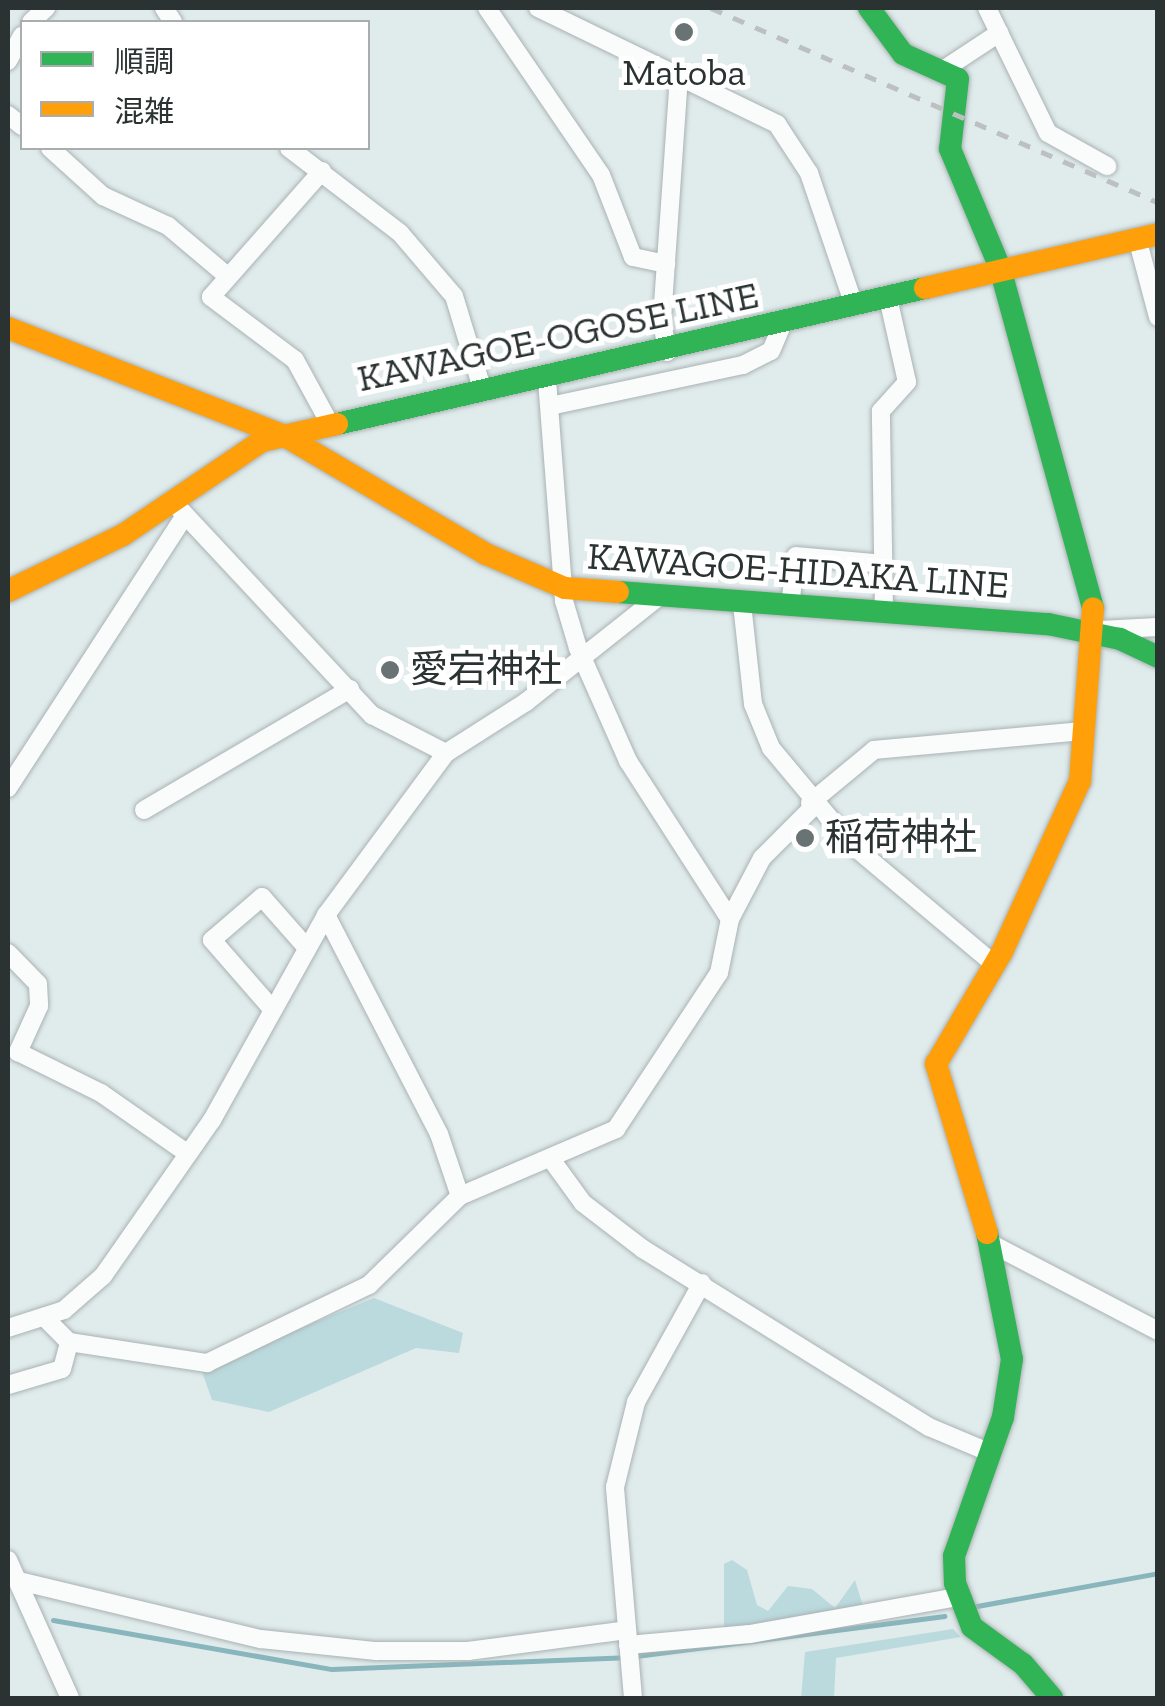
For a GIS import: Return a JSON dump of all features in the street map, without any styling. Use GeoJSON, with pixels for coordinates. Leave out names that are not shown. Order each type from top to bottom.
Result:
{"type":"FeatureCollection","features":[{"type":"Feature","properties":{"kind":"main road"},"geometry":{"type":"LineString","coordinates":[[869,8],[903,54],[946,68],[958,79],[950,150],[1000,268],[1094,631],[1080,781],[994,964],[936,1064],[988,1242],[1012,1359],[990,1453],[954,1556],[958,1597],[984,1639],[1023,1664],[1052,1698]]}},
{"type":"Feature","properties":{"kind":"main road","name":"KAWAGOE-OGOSE LINE"},"geometry":{"type":"LineString","coordinates":[[8,591],[180,509],[240,451],[285,436],[482,388],[547,380],[668,352],[1000,268],[1147,236]]}},
{"type":"Feature","properties":{"kind":"main road","name":"KAWAGOE-HIDAKA LINE"},"geometry":{"type":"LineString","coordinates":[[8,328],[285,436],[486,554],[565,588],[656,600],[884,612],[1094,631],[1158,658]]}},
{"type":"Feature","properties":{"kind":"street"},"geometry":{"type":"LineString","coordinates":[[488,8],[601,175],[633,257],[666,264]]}},
{"type":"Feature","properties":{"kind":"street"},"geometry":{"type":"LineString","coordinates":[[538,8],[777,124],[808,174],[854,305]]}},
{"type":"Feature","properties":{"kind":"street"},"geometry":{"type":"LineString","coordinates":[[987,8],[1048,133],[1107,166]]}},
{"type":"Feature","properties":{"kind":"street"},"geometry":{"type":"LineString","coordinates":[[946,68],[999,33]]}},
{"type":"Feature","properties":{"kind":"street"},"geometry":{"type":"LineString","coordinates":[[668,352],[666,264],[679,78]]}},
{"type":"Feature","properties":{"kind":"street"},"geometry":{"type":"LineString","coordinates":[[52,150],[103,196],[168,226],[225,274]]}},
{"type":"Feature","properties":{"kind":"street"},"geometry":{"type":"LineString","coordinates":[[292,150],[400,234],[454,296],[482,388]]}},
{"type":"Feature","properties":{"kind":"street"},"geometry":{"type":"LineString","coordinates":[[322,172],[225,274],[211,296],[296,360],[330,424]]}},
{"type":"Feature","properties":{"kind":"street"},"geometry":{"type":"LineString","coordinates":[[1147,236],[1158,317]]}},
{"type":"Feature","properties":{"kind":"street"},"geometry":{"type":"LineString","coordinates":[[884,612],[881,411],[908,382],[888,298]]}},
{"type":"Feature","properties":{"kind":"street"},"geometry":{"type":"LineString","coordinates":[[550,406],[743,365],[772,350],[784,323]]}},
{"type":"Feature","properties":{"kind":"street"},"geometry":{"type":"LineString","coordinates":[[547,380],[565,588],[582,659],[628,761],[730,919]]}},
{"type":"Feature","properties":{"kind":"street"},"geometry":{"type":"LineString","coordinates":[[8,788],[180,509],[279,624],[386,726],[446,753]]}},
{"type":"Feature","properties":{"kind":"street"},"geometry":{"type":"LineString","coordinates":[[790,606],[796,556],[884,564]]}},
{"type":"Feature","properties":{"kind":"street"},"geometry":{"type":"LineString","coordinates":[[8,1328],[45,1318],[76,1303],[103,1276],[188,1154],[326,915],[446,753],[582,659],[656,600]]}},
{"type":"Feature","properties":{"kind":"street"},"geometry":{"type":"LineString","coordinates":[[742,604],[753,704],[771,748],[812,805],[896,888],[994,964]]}},
{"type":"Feature","properties":{"kind":"street"},"geometry":{"type":"LineString","coordinates":[[1094,631],[1158,627]]}},
{"type":"Feature","properties":{"kind":"street"},"geometry":{"type":"LineString","coordinates":[[144,810],[350,689]]}},
{"type":"Feature","properties":{"kind":"street"},"geometry":{"type":"LineString","coordinates":[[45,1318],[68,1342],[207,1362],[369,1284],[460,1196],[600,1139],[628,1115],[719,972],[730,919],[769,849],[874,750],[1082,731]]}},
{"type":"Feature","properties":{"kind":"street"},"geometry":{"type":"LineString","coordinates":[[273,1010],[212,940],[262,896],[307,948]]}},
{"type":"Feature","properties":{"kind":"street"},"geometry":{"type":"LineString","coordinates":[[326,915],[438,1134],[460,1196]]}},
{"type":"Feature","properties":{"kind":"street"},"geometry":{"type":"LineString","coordinates":[[8,953],[38,984],[40,1006],[18,1052],[101,1094],[188,1154]]}},
{"type":"Feature","properties":{"kind":"street"},"geometry":{"type":"LineString","coordinates":[[551,1159],[604,1220],[930,1428],[990,1453]]}},
{"type":"Feature","properties":{"kind":"street"},"geometry":{"type":"LineString","coordinates":[[988,1242],[1158,1331]]}},
{"type":"Feature","properties":{"kind":"street"},"geometry":{"type":"LineString","coordinates":[[633,1698],[615,1524],[621,1454],[636,1402],[702,1284]]}},
{"type":"Feature","properties":{"kind":"street"},"geometry":{"type":"LineString","coordinates":[[8,1385],[62,1369],[68,1342]]}},
{"type":"Feature","properties":{"kind":"street"},"geometry":{"type":"LineString","coordinates":[[8,1560],[70,1698]]}},
{"type":"Feature","properties":{"kind":"street"},"geometry":{"type":"LineString","coordinates":[[19,1581],[260,1639],[376,1651],[468,1651],[627,1637],[750,1634],[958,1597]]}},
{"type":"Feature","properties":{"kind":"shaded area"},"geometry":{"type":"Polygon","coordinates":[[[374,1298],[463,1333],[459,1353],[416,1348],[269,1412],[212,1400],[201,1369],[374,1298]]]}},
{"type":"Feature","properties":{"kind":"shaded area"},"geometry":{"type":"Polygon","coordinates":[[[732,1560],[747,1570],[757,1605],[768,1611],[788,1586],[812,1589],[835,1608],[855,1580],[863,1606],[724,1630],[724,1564],[732,1560]]]}},
{"type":"Feature","properties":{"kind":"shaded area"},"geometry":{"type":"Polygon","coordinates":[[[953,1629],[961,1637],[836,1658],[834,1698],[801,1698],[805,1652],[953,1629]]]}},
{"type":"Feature","properties":{"kind":"waterway"},"geometry":{"type":"LineString","coordinates":[[977,1606],[1158,1573]]}},
{"type":"Feature","properties":{"kind":"waterway"},"geometry":{"type":"LineString","coordinates":[[636,1656],[944,1616]]}},
{"type":"Feature","properties":{"kind":"waterway"},"geometry":{"type":"LineString","coordinates":[[53,1620],[332,1669],[625,1657]]}},
{"type":"Feature","properties":{"kind":"railway"},"geometry":{"type":"LineString","coordinates":[[711,8],[1158,202]]}},
{"type":"Feature","properties":{"kind":"traffic: fast"},"geometry":{"type":"LineString","coordinates":[[869,8],[903,54],[958,79],[950,149],[1000,268],[1093,608]]}},
{"type":"Feature","properties":{"kind":"traffic: fast"},"geometry":{"type":"LineString","coordinates":[[337,424],[925,288]]}},
{"type":"Feature","properties":{"kind":"traffic: fast"},"geometry":{"type":"LineString","coordinates":[[618,592],[1048,624],[1120,639],[1158,657]]}},
{"type":"Feature","properties":{"kind":"traffic: fast"},"geometry":{"type":"LineString","coordinates":[[987,1233],[1012,1359],[1003,1417],[954,1556],[955,1583],[972,1627],[1023,1664],[1052,1698]]}},
{"type":"Feature","properties":{"kind":"traffic: slow"},"geometry":{"type":"LineString","coordinates":[[925,288],[1158,234]]}},
{"type":"Feature","properties":{"kind":"traffic: slow"},"geometry":{"type":"LineString","coordinates":[[8,328],[285,436],[486,554],[565,588],[618,592]]}},
{"type":"Feature","properties":{"kind":"traffic: slow"},"geometry":{"type":"LineString","coordinates":[[8,591],[123,535],[262,441],[337,424]]}},
{"type":"Feature","properties":{"kind":"traffic: slow"},"geometry":{"type":"LineString","coordinates":[[987,1233],[936,1064],[1002,952],[1080,781],[1093,608]]}},
{"type":"Feature","properties":{"kind":"place","name":"Matoba"},"geometry":{"type":"Point","coordinates":[684,32]}},
{"type":"Feature","properties":{"kind":"place","name":"愛宕神社"},"geometry":{"type":"Point","coordinates":[390,670]}},
{"type":"Feature","properties":{"kind":"place","name":"稲荷神社"},"geometry":{"type":"Point","coordinates":[805,838]}}]}
